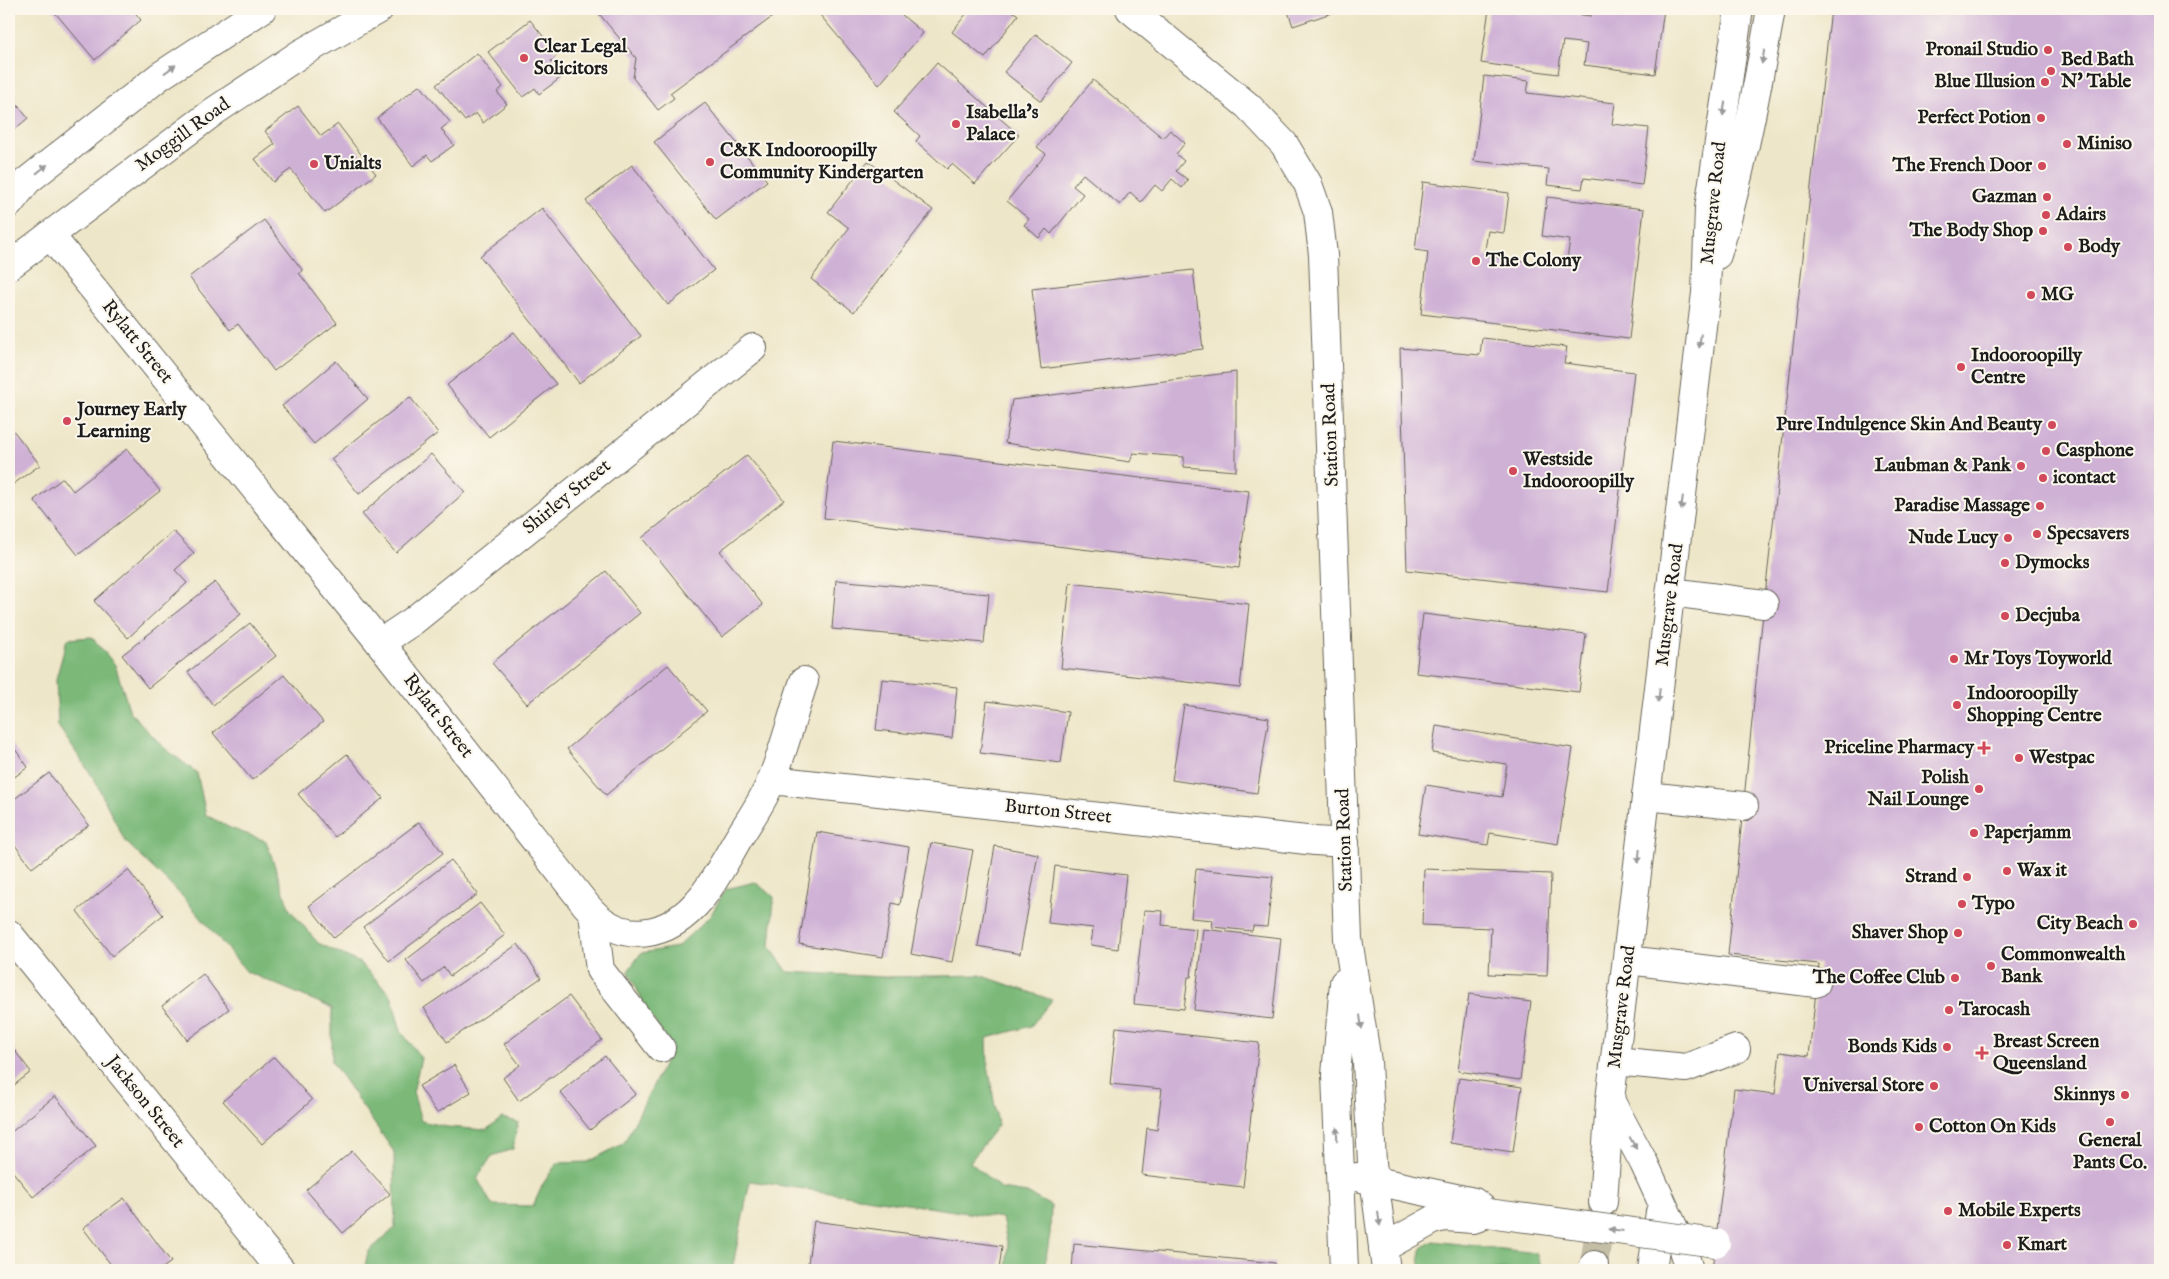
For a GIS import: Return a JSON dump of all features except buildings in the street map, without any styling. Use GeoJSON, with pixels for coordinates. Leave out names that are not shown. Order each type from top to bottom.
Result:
{"type":"FeatureCollection","features":[{"type":"Feature","properties":{"kind":"main road"},"geometry":{"type":"LineString","coordinates":[[9,204],[27,181],[160,76],[262,9]]}},
{"type":"Feature","properties":{"kind":"main road","name":"Station Road"},"geometry":{"type":"LineString","coordinates":[[1130,9],[1248,106],[1284,144],[1308,184],[1318,212],[1323,255],[1348,939],[1366,1062],[1374,1182],[1384,1259]]}},
{"type":"Feature","properties":{"kind":"main road","name":"Musgrave Road"},"geometry":{"type":"LineString","coordinates":[[1603,1202],[1610,1100],[1706,293],[1709,208],[1739,9]]}},
{"type":"Feature","properties":{"kind":"main road"},"geometry":{"type":"LineString","coordinates":[[1706,293],[1730,213],[1759,82],[1771,9]]}},
{"type":"Feature","properties":{"kind":"main road","name":"Moggill Road"},"geometry":{"type":"LineString","coordinates":[[9,266],[216,110],[300,54],[372,11]]}},
{"type":"Feature","properties":{"kind":"main road","name":"Rylatt Street"},"geometry":{"type":"LineString","coordinates":[[50,235],[380,643],[593,913],[604,923],[626,933],[653,930],[680,918],[702,898],[772,780],[804,680]]}},
{"type":"Feature","properties":{"kind":"main road","name":"Shirley Street"},"geometry":{"type":"LineString","coordinates":[[380,643],[413,621],[752,348]]}},
{"type":"Feature","properties":{"kind":"main road"},"geometry":{"type":"LineString","coordinates":[[1671,592],[1764,604]]}},
{"type":"Feature","properties":{"kind":"main road","name":"Burton Street"},"geometry":{"type":"LineString","coordinates":[[772,780],[1345,843]]}},
{"type":"Feature","properties":{"kind":"main road"},"geometry":{"type":"LineString","coordinates":[[1646,796],[1744,806]]}},
{"type":"Feature","properties":{"kind":"main road"},"geometry":{"type":"LineString","coordinates":[[593,913],[600,970],[660,1048]]}},
{"type":"Feature","properties":{"kind":"main road","name":"Jackson Street"},"geometry":{"type":"LineString","coordinates":[[9,934],[281,1270]]}},
{"type":"Feature","properties":{"kind":"main road","name":"Station Road"},"geometry":{"type":"LineString","coordinates":[[1344,1270],[1336,1075],[1348,939]]}},
{"type":"Feature","properties":{"kind":"main road"},"geometry":{"type":"LineString","coordinates":[[1628,960],[1816,983]]}},
{"type":"Feature","properties":{"kind":"main road"},"geometry":{"type":"LineString","coordinates":[[1615,1060],[1686,1068],[1736,1048]]}},
{"type":"Feature","properties":{"kind":"main road"},"geometry":{"type":"LineString","coordinates":[[1610,1100],[1644,1163],[1682,1246],[1688,1270]]}},
{"type":"Feature","properties":{"kind":"main road"},"geometry":{"type":"LineString","coordinates":[[1339,1172],[1453,1208],[1473,1219],[1488,1213],[1716,1243]]}},
{"type":"Feature","properties":{"kind":"main road"},"geometry":{"type":"LineString","coordinates":[[1652,1270],[1661,1201]]}},
{"type":"Feature","properties":{"kind":"main road"},"geometry":{"type":"LineString","coordinates":[[1384,1259],[1428,1222],[1441,1217],[1453,1208]]}},
{"type":"Feature","properties":{"kind":"green space"},"geometry":{"type":"Polygon","coordinates":[[[92,637],[115,665],[130,712],[163,747],[197,773],[206,815],[230,828],[266,841],[290,910],[318,943],[360,963],[391,995],[401,1031],[421,1058],[413,1092],[421,1121],[447,1127],[486,1130],[502,1118],[518,1122],[513,1149],[492,1156],[477,1178],[492,1205],[533,1206],[543,1184],[557,1163],[588,1162],[624,1143],[672,1048],[647,1010],[628,971],[641,953],[677,947],[710,916],[726,889],[755,882],[774,897],[770,947],[788,972],[884,977],[980,975],[1052,1000],[1031,1026],[987,1038],[988,1065],[998,1125],[970,1162],[1001,1189],[1027,1193],[1051,1206],[1050,1234],[1044,1270],[1006,1270],[1008,1247],[1002,1218],[750,1181],[732,1270],[364,1270],[368,1252],[395,1228],[394,1152],[332,1062],[332,1008],[247,972],[184,898],[125,841],[94,779],[58,726],[56,679],[67,639],[92,637]]]}},
{"type":"Feature","properties":{"kind":"green space"},"geometry":{"type":"Polygon","coordinates":[[[1433,1241],[1536,1253],[1541,1265],[1540,1270],[1421,1270],[1419,1257],[1422,1248],[1433,1241]]]}},
{"type":"Feature","properties":{"kind":"tunnel"},"geometry":{"type":"LineString","coordinates":[[1594,1265],[1603,1203]]}},
{"type":"Feature","properties":{"kind":"place","name":"Pronail Studio"},"geometry":{"type":"Point","coordinates":[2048,50]}},
{"type":"Feature","properties":{"kind":"place","name":"Clear Legal Solicitors"},"geometry":{"type":"Point","coordinates":[524,58]}},
{"type":"Feature","properties":{"kind":"place","name":"Bed Bath N' Table"},"geometry":{"type":"Point","coordinates":[2051,71]}},
{"type":"Feature","properties":{"kind":"place","name":"Blue Illusion"},"geometry":{"type":"Point","coordinates":[2045,82]}},
{"type":"Feature","properties":{"kind":"place","name":"Perfect Potion"},"geometry":{"type":"Point","coordinates":[2041,118]}},
{"type":"Feature","properties":{"kind":"place","name":"Isabella's Palace"},"geometry":{"type":"Point","coordinates":[956,124]}},
{"type":"Feature","properties":{"kind":"place","name":"Miniso"},"geometry":{"type":"Point","coordinates":[2067,144]}},
{"type":"Feature","properties":{"kind":"place","name":"C&K Indooroopilly Community Kindergarten"},"geometry":{"type":"Point","coordinates":[710,162]}},
{"type":"Feature","properties":{"kind":"place","name":"Unialts"},"geometry":{"type":"Point","coordinates":[314,164]}},
{"type":"Feature","properties":{"kind":"place","name":"The French Door"},"geometry":{"type":"Point","coordinates":[2042,166]}},
{"type":"Feature","properties":{"kind":"place","name":"Gazman"},"geometry":{"type":"Point","coordinates":[2047,197]}},
{"type":"Feature","properties":{"kind":"place","name":"Adairs"},"geometry":{"type":"Point","coordinates":[2046,215]}},
{"type":"Feature","properties":{"kind":"place","name":"The Body Shop"},"geometry":{"type":"Point","coordinates":[2043,231]}},
{"type":"Feature","properties":{"kind":"place","name":"Body"},"geometry":{"type":"Point","coordinates":[2068,247]}},
{"type":"Feature","properties":{"kind":"place","name":"The Colony"},"geometry":{"type":"Point","coordinates":[1476,261]}},
{"type":"Feature","properties":{"kind":"place","name":"MG"},"geometry":{"type":"Point","coordinates":[2031,295]}},
{"type":"Feature","properties":{"kind":"place","name":"Indooroopilly Centre"},"geometry":{"type":"Point","coordinates":[1961,367]}},
{"type":"Feature","properties":{"kind":"place","name":"Journey Early Learning"},"geometry":{"type":"Point","coordinates":[67,421]}},
{"type":"Feature","properties":{"kind":"place","name":"Pure Indulgence Skin And Beauty"},"geometry":{"type":"Point","coordinates":[2052,425]}},
{"type":"Feature","properties":{"kind":"place","name":"Casphone"},"geometry":{"type":"Point","coordinates":[2046,451]}},
{"type":"Feature","properties":{"kind":"place","name":"Laubman & Pank"},"geometry":{"type":"Point","coordinates":[2021,466]}},
{"type":"Feature","properties":{"kind":"place","name":"Westside Indooroopilly"},"geometry":{"type":"Point","coordinates":[1513,471]}},
{"type":"Feature","properties":{"kind":"place","name":"icontact"},"geometry":{"type":"Point","coordinates":[2043,478]}},
{"type":"Feature","properties":{"kind":"place","name":"Paradise Massage"},"geometry":{"type":"Point","coordinates":[2040,506]}},
{"type":"Feature","properties":{"kind":"place","name":"Specsavers"},"geometry":{"type":"Point","coordinates":[2037,534]}},
{"type":"Feature","properties":{"kind":"place","name":"Nude Lucy"},"geometry":{"type":"Point","coordinates":[2008,538]}},
{"type":"Feature","properties":{"kind":"place","name":"Dymocks"},"geometry":{"type":"Point","coordinates":[2005,563]}},
{"type":"Feature","properties":{"kind":"place","name":"Decjuba"},"geometry":{"type":"Point","coordinates":[2005,616]}},
{"type":"Feature","properties":{"kind":"place","name":"Mr Toys Toyworld"},"geometry":{"type":"Point","coordinates":[1954,659]}},
{"type":"Feature","properties":{"kind":"place","name":"Indooroopilly Shopping Centre"},"geometry":{"type":"Point","coordinates":[1957,705]}},
{"type":"Feature","properties":{"kind":"place","name":"Priceline Pharmacy"},"geometry":{"type":"Point","coordinates":[1984,748]}},
{"type":"Feature","properties":{"kind":"place","name":"Westpac"},"geometry":{"type":"Point","coordinates":[2019,758]}},
{"type":"Feature","properties":{"kind":"place","name":"Polish Nail Lounge"},"geometry":{"type":"Point","coordinates":[1979,789]}},
{"type":"Feature","properties":{"kind":"place","name":"Paperjamm"},"geometry":{"type":"Point","coordinates":[1974,833]}},
{"type":"Feature","properties":{"kind":"place","name":"Wax it"},"geometry":{"type":"Point","coordinates":[2007,871]}},
{"type":"Feature","properties":{"kind":"place","name":"Strand"},"geometry":{"type":"Point","coordinates":[1967,877]}},
{"type":"Feature","properties":{"kind":"place","name":"Typo"},"geometry":{"type":"Point","coordinates":[1962,904]}},
{"type":"Feature","properties":{"kind":"place","name":"City Beach"},"geometry":{"type":"Point","coordinates":[2133,924]}},
{"type":"Feature","properties":{"kind":"place","name":"Shaver Shop"},"geometry":{"type":"Point","coordinates":[1958,933]}},
{"type":"Feature","properties":{"kind":"place","name":"Commonwealth Bank"},"geometry":{"type":"Point","coordinates":[1991,966]}},
{"type":"Feature","properties":{"kind":"place","name":"The Coffee Club"},"geometry":{"type":"Point","coordinates":[1955,978]}},
{"type":"Feature","properties":{"kind":"place","name":"Tarocash"},"geometry":{"type":"Point","coordinates":[1949,1010]}},
{"type":"Feature","properties":{"kind":"place","name":"Bonds Kids"},"geometry":{"type":"Point","coordinates":[1947,1047]}},
{"type":"Feature","properties":{"kind":"place","name":"Breast Screen Queensland"},"geometry":{"type":"Point","coordinates":[1982,1053]}},
{"type":"Feature","properties":{"kind":"place","name":"Universal Store"},"geometry":{"type":"Point","coordinates":[1934,1086]}},
{"type":"Feature","properties":{"kind":"place","name":"Skinnys"},"geometry":{"type":"Point","coordinates":[2125,1095]}},
{"type":"Feature","properties":{"kind":"place","name":"General Pants Co."},"geometry":{"type":"Point","coordinates":[2110,1122]}},
{"type":"Feature","properties":{"kind":"place","name":"Cotton On Kids"},"geometry":{"type":"Point","coordinates":[1919,1127]}},
{"type":"Feature","properties":{"kind":"place","name":"Mobile Experts"},"geometry":{"type":"Point","coordinates":[1948,1211]}},
{"type":"Feature","properties":{"kind":"place","name":"Kmart"},"geometry":{"type":"Point","coordinates":[2007,1245]}}]}
